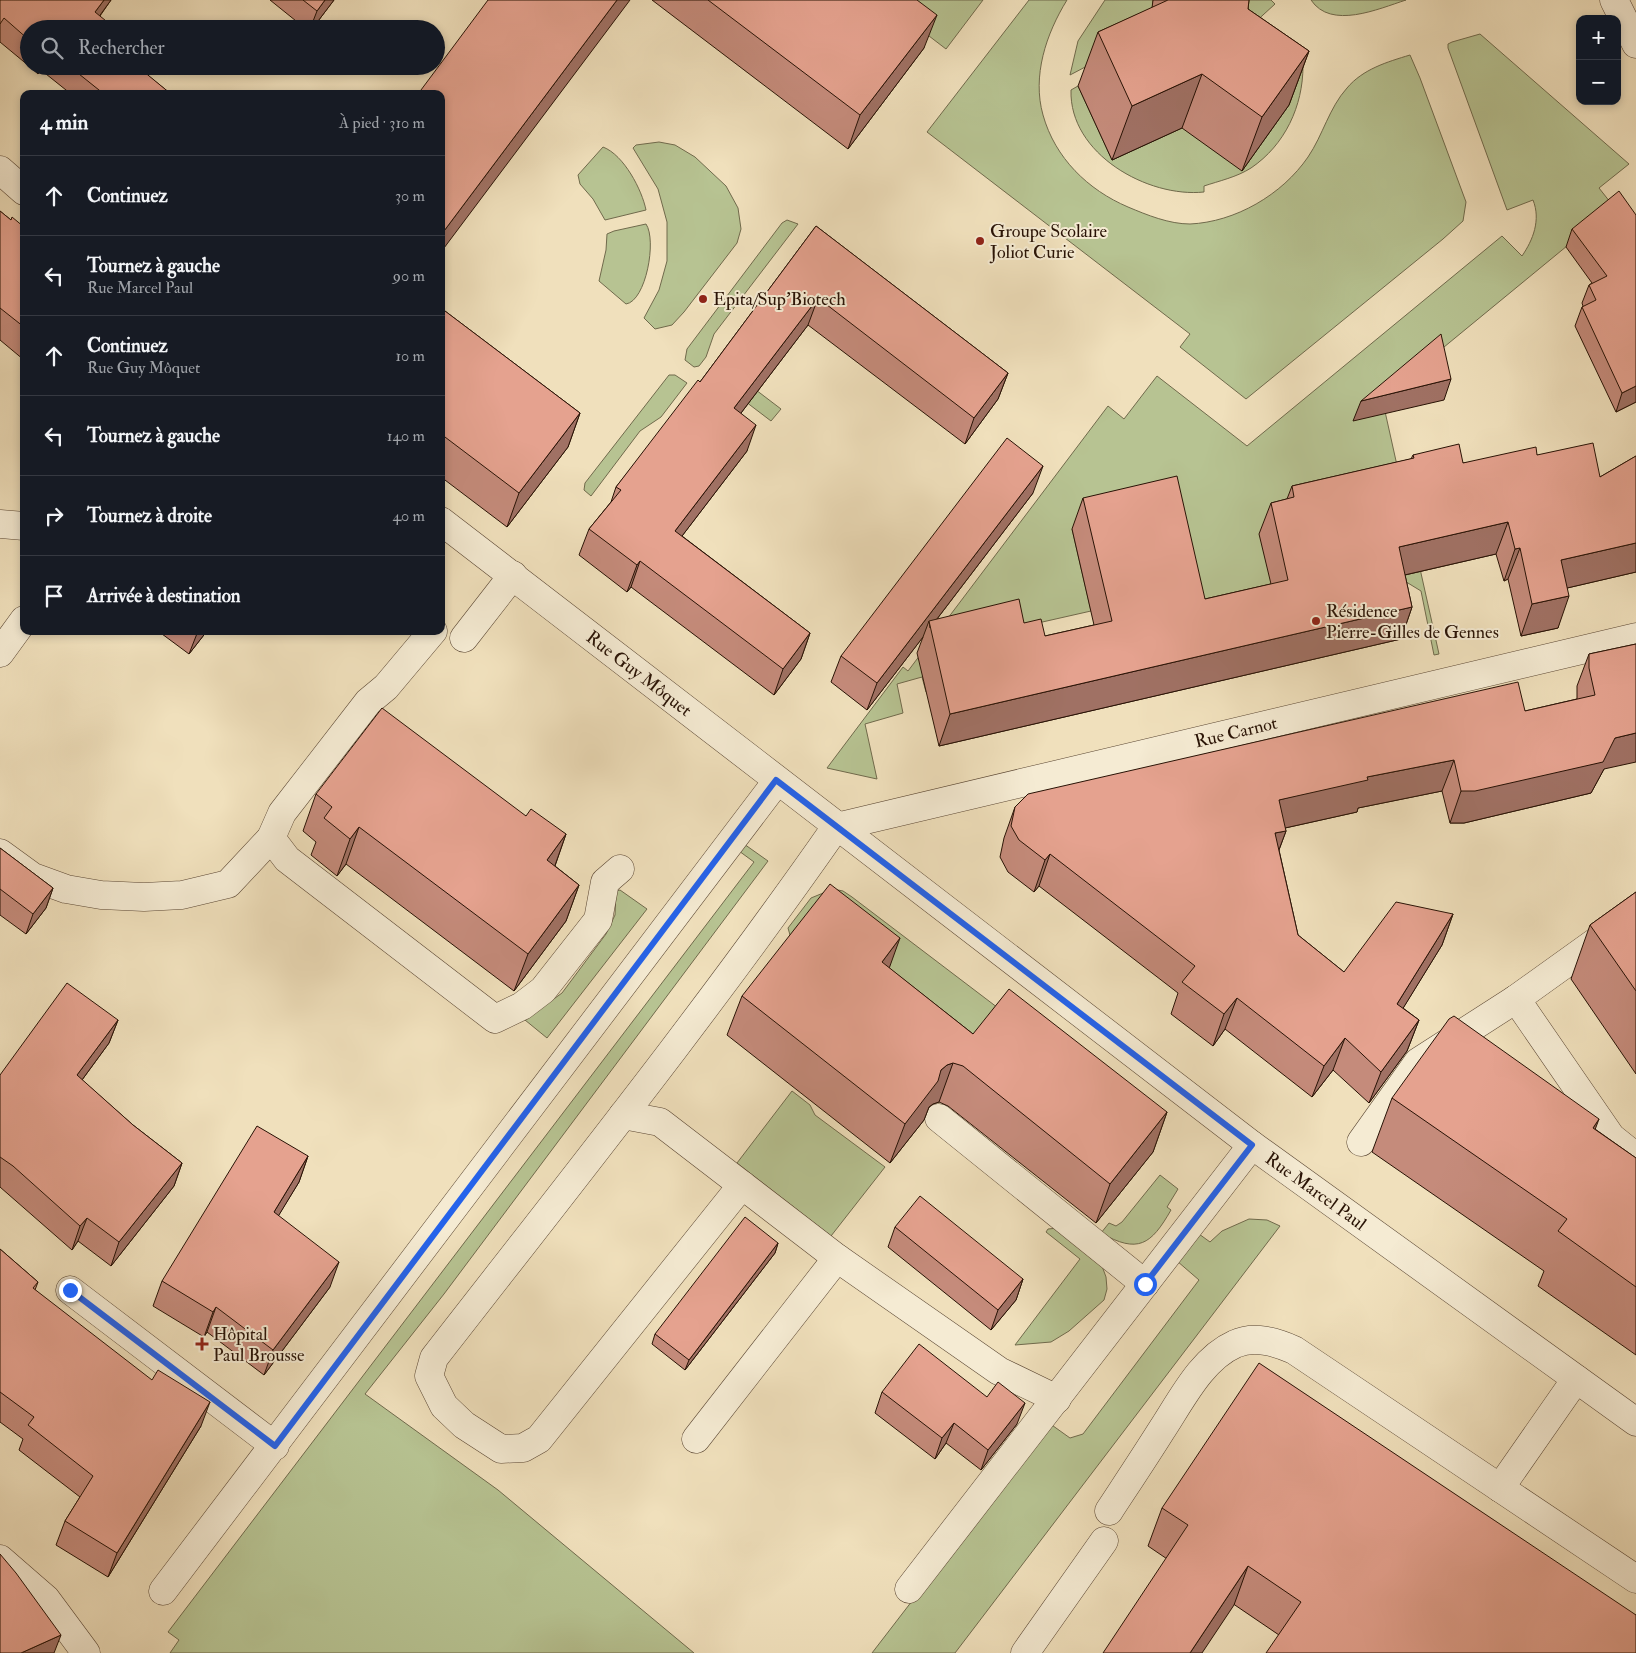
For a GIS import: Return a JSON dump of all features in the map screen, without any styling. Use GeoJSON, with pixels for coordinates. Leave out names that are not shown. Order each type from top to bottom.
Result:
{"type":"FeatureCollection","features":[{"type":"Feature","properties":{"kind":"street"},"geometry":{"type":"LineString","coordinates":[[1618,2],[1636,29]]}},
{"type":"Feature","properties":{"kind":"street"},"geometry":{"type":"LineString","coordinates":[[1618,2],[1636,44]]}},
{"type":"Feature","properties":{"kind":"street"},"geometry":{"type":"LineString","coordinates":[[0,170],[20,188]]}},
{"type":"Feature","properties":{"kind":"street"},"geometry":{"type":"LineString","coordinates":[[0,524],[20,526]]}},
{"type":"Feature","properties":{"kind":"street","name":"Rue Guy Môquet"},"geometry":{"type":"LineString","coordinates":[[445,524],[836,827]]}},
{"type":"Feature","properties":{"kind":"street"},"geometry":{"type":"LineString","coordinates":[[464,638],[512,575]]}},
{"type":"Feature","properties":{"kind":"street"},"geometry":{"type":"LineString","coordinates":[[0,653],[20,626]]}},
{"type":"Feature","properties":{"kind":"street"},"geometry":{"type":"LineString","coordinates":[[0,853],[33,878],[66,890],[101,895],[144,897],[182,895],[228,884],[271,838],[282,813],[368,702],[386,687],[430,635]]}},
{"type":"Feature","properties":{"kind":"street","name":"Rue Carnot"},"geometry":{"type":"LineString","coordinates":[[836,827],[1636,636]]}},
{"type":"Feature","properties":{"kind":"street"},"geometry":{"type":"LineString","coordinates":[[163,1591],[275,1446],[776,780]]}},
{"type":"Feature","properties":{"kind":"street"},"geometry":{"type":"LineString","coordinates":[[742,1185],[539,1439],[523,1448],[501,1450],[464,1426],[444,1406],[429,1376],[434,1358],[623,1115],[796,884],[836,827]]}},
{"type":"Feature","properties":{"kind":"street","name":"Rue Marcel Paul"},"geometry":{"type":"LineString","coordinates":[[836,827],[1252,1145],[1636,1422]]}},
{"type":"Feature","properties":{"kind":"street"},"geometry":{"type":"LineString","coordinates":[[271,838],[287,859],[495,1019],[522,1006],[543,990],[598,920],[605,882],[620,869]]}},
{"type":"Feature","properties":{"kind":"street"},"geometry":{"type":"LineString","coordinates":[[1361,1142],[1418,1062],[1516,999],[1636,913]]}},
{"type":"Feature","properties":{"kind":"street"},"geometry":{"type":"LineString","coordinates":[[1516,999],[1611,1138],[1636,1157]]}},
{"type":"Feature","properties":{"kind":"street"},"geometry":{"type":"LineString","coordinates":[[623,1115],[660,1122],[838,1258],[1000,1371],[1057,1399]]}},
{"type":"Feature","properties":{"kind":"street"},"geometry":{"type":"LineString","coordinates":[[939,1118],[1145,1284]]}},
{"type":"Feature","properties":{"kind":"street"},"geometry":{"type":"LineString","coordinates":[[910,1589],[1252,1145]]}},
{"type":"Feature","properties":{"kind":"street"},"geometry":{"type":"LineString","coordinates":[[696,1439],[838,1258]]}},
{"type":"Feature","properties":{"kind":"street"},"geometry":{"type":"LineString","coordinates":[[70,1290],[275,1446]]}},
{"type":"Feature","properties":{"kind":"street"},"geometry":{"type":"LineString","coordinates":[[1109,1511],[1194,1381],[1217,1355],[1235,1343],[1253,1340],[1273,1341],[1294,1350],[1636,1580]]}},
{"type":"Feature","properties":{"kind":"street"},"geometry":{"type":"LineString","coordinates":[[1500,1488],[1576,1379]]}},
{"type":"Feature","properties":{"kind":"street"},"geometry":{"type":"LineString","coordinates":[[1025,1653],[1104,1542]]}},
{"type":"Feature","properties":{"kind":"street"},"geometry":{"type":"LineString","coordinates":[[0,1559],[46,1599],[86,1653]]}},
{"type":"Feature","properties":{"kind":"green space"},"geometry":{"type":"Polygon","coordinates":[[[882,0],[983,0],[946,49],[882,0]]]}},
{"type":"Feature","properties":{"kind":"green space"},"geometry":{"type":"Polygon","coordinates":[[[1029,0],[1067,0],[1047,41],[1040,70],[1040,100],[1043,115],[1048,131],[1065,159],[1087,182],[1113,200],[1150,216],[1182,224],[1207,222],[1240,212],[1271,194],[1297,171],[1313,149],[1335,104],[1353,81],[1376,67],[1410,55],[1466,202],[1463,221],[1246,399],[1180,347],[1190,334],[927,132],[1029,0]]]}},
{"type":"Feature","properties":{"kind":"green space"},"geometry":{"type":"Polygon","coordinates":[[[1105,0],[1153,0],[1148,55],[1108,55],[1070,75],[1078,41],[1105,0]]]}},
{"type":"Feature","properties":{"kind":"green space"},"geometry":{"type":"Polygon","coordinates":[[[1234,0],[1271,0],[1275,4],[1240,36],[1234,0]]]}},
{"type":"Feature","properties":{"kind":"green space"},"geometry":{"type":"Polygon","coordinates":[[[1311,0],[1406,0],[1369,12],[1342,16],[1330,14],[1320,9],[1311,0]]]}},
{"type":"Feature","properties":{"kind":"green space"},"geometry":{"type":"Polygon","coordinates":[[[1480,34],[1629,164],[1599,188],[1614,207],[1612,209],[1382,398],[1439,654],[1434,655],[1421,591],[1385,569],[1277,611],[1193,630],[1072,529],[1091,611],[1007,630],[926,692],[922,677],[897,684],[903,713],[865,724],[877,779],[827,768],[903,667],[908,671],[1108,406],[1124,419],[1157,376],[1247,446],[1502,236],[1522,256],[1535,230],[1536,215],[1533,200],[1507,210],[1448,48],[1448,44],[1452,42],[1480,34]]]}},
{"type":"Feature","properties":{"kind":"green space"},"geometry":{"type":"Polygon","coordinates":[[[1303,66],[1300,96],[1296,110],[1290,123],[1273,148],[1263,159],[1246,171],[1204,186],[1204,192],[1182,192],[1159,188],[1137,179],[1116,167],[1097,152],[1083,134],[1074,113],[1071,90],[1078,86],[1112,160],[1303,66]]]}},
{"type":"Feature","properties":{"kind":"green space"},"geometry":{"type":"Polygon","coordinates":[[[659,142],[675,145],[695,157],[726,186],[738,208],[741,229],[737,243],[684,312],[672,325],[655,329],[644,318],[659,290],[667,261],[667,222],[658,189],[633,148],[636,145],[659,142]]]}},
{"type":"Feature","properties":{"kind":"green space"},"geometry":{"type":"Polygon","coordinates":[[[603,147],[611,151],[625,165],[641,193],[646,210],[605,220],[593,199],[580,184],[578,175],[603,147]]]}},
{"type":"Feature","properties":{"kind":"green space"},"geometry":{"type":"Polygon","coordinates":[[[787,220],[798,224],[714,334],[706,357],[699,366],[694,367],[685,360],[687,349],[782,223],[787,220]]]}},
{"type":"Feature","properties":{"kind":"green space"},"geometry":{"type":"Polygon","coordinates":[[[646,224],[650,243],[648,269],[639,292],[633,300],[626,304],[599,281],[606,250],[607,234],[646,224]]]}},
{"type":"Feature","properties":{"kind":"green space"},"geometry":{"type":"Polygon","coordinates":[[[735,374],[781,409],[771,421],[725,386],[735,374]]]}},
{"type":"Feature","properties":{"kind":"green space"},"geometry":{"type":"Polygon","coordinates":[[[669,375],[675,375],[687,383],[661,417],[640,431],[591,496],[584,490],[585,483],[669,375]]]}},
{"type":"Feature","properties":{"kind":"green space"},"geometry":{"type":"Polygon","coordinates":[[[744,844],[768,861],[444,1294],[365,1394],[498,1490],[694,1653],[170,1653],[179,1640],[168,1632],[754,862],[739,851],[744,844]]]}},
{"type":"Feature","properties":{"kind":"green space"},"geometry":{"type":"Polygon","coordinates":[[[833,889],[843,891],[852,897],[1006,1014],[959,1073],[790,935],[788,928],[811,898],[833,889]]]}},
{"type":"Feature","properties":{"kind":"green space"},"geometry":{"type":"Polygon","coordinates":[[[620,890],[647,909],[547,1038],[525,1020],[562,993],[606,934],[615,915],[616,891],[620,890]]]}},
{"type":"Feature","properties":{"kind":"green space"},"geometry":{"type":"Polygon","coordinates":[[[792,1091],[810,1105],[815,1115],[885,1167],[831,1236],[737,1163],[792,1091]]]}},
{"type":"Feature","properties":{"kind":"green space"},"geometry":{"type":"Polygon","coordinates":[[[1160,1175],[1178,1189],[1167,1207],[1171,1210],[1164,1222],[1150,1238],[1134,1244],[1125,1243],[1101,1233],[1109,1223],[1116,1226],[1122,1222],[1160,1175]]]}},
{"type":"Feature","properties":{"kind":"green space"},"geometry":{"type":"Polygon","coordinates":[[[1249,1219],[1267,1220],[1280,1226],[955,1653],[872,1653],[1049,1423],[1070,1438],[1083,1434],[1199,1280],[1177,1261],[1199,1234],[1210,1242],[1222,1231],[1249,1219]]]}},
{"type":"Feature","properties":{"kind":"green space"},"geometry":{"type":"Polygon","coordinates":[[[1058,1228],[1102,1266],[1106,1277],[1107,1289],[1104,1300],[1069,1331],[1051,1342],[1015,1345],[1080,1259],[1046,1232],[1048,1229],[1058,1228]]]}},
{"type":"Feature","properties":{"kind":"building"},"geometry":{"type":"Polygon","coordinates":[[[0,0],[104,0],[95,12],[105,20],[20,20],[20,32],[4,18],[0,24],[0,0]]]}},
{"type":"Feature","properties":{"kind":"building"},"geometry":{"type":"Polygon","coordinates":[[[303,0],[325,0],[317,11],[303,0]]]}},
{"type":"Feature","properties":{"kind":"building"},"geometry":{"type":"Polygon","coordinates":[[[488,0],[617,0],[445,230],[445,90],[421,90],[432,75],[445,75],[445,58],[488,0]]]}},
{"type":"Feature","properties":{"kind":"building"},"geometry":{"type":"Polygon","coordinates":[[[708,0],[917,0],[937,15],[860,115],[708,0]]]}},
{"type":"Feature","properties":{"kind":"building"},"geometry":{"type":"Polygon","coordinates":[[[1168,0],[1249,0],[1248,9],[1309,51],[1262,117],[1202,74],[1132,106],[1098,32],[1168,0]]]}},
{"type":"Feature","properties":{"kind":"building"},"geometry":{"type":"Polygon","coordinates":[[[80,75],[148,75],[166,90],[99,90],[80,75]]]}},
{"type":"Feature","properties":{"kind":"building"},"geometry":{"type":"Polygon","coordinates":[[[1619,191],[1636,215],[1636,386],[1622,393],[1582,307],[1596,300],[1589,285],[1607,276],[1572,229],[1619,191]]]}},
{"type":"Feature","properties":{"kind":"building"},"geometry":{"type":"Polygon","coordinates":[[[0,211],[11,220],[12,217],[20,224],[20,324],[0,308],[0,211]]]}},
{"type":"Feature","properties":{"kind":"building"},"geometry":{"type":"Polygon","coordinates":[[[816,226],[1008,373],[974,418],[818,298],[734,408],[756,425],[675,531],[810,633],[783,669],[640,561],[637,565],[589,529],[621,490],[616,487],[698,380],[700,382],[816,226]]]}},
{"type":"Feature","properties":{"kind":"building"},"geometry":{"type":"Polygon","coordinates":[[[445,311],[580,413],[519,493],[445,437],[445,311]]]}},
{"type":"Feature","properties":{"kind":"building"},"geometry":{"type":"Polygon","coordinates":[[[1441,334],[1451,379],[1361,401],[1441,334]]]}},
{"type":"Feature","properties":{"kind":"building"},"geometry":{"type":"Polygon","coordinates":[[[1007,438],[1043,466],[877,683],[841,656],[1007,438]]]}},
{"type":"Feature","properties":{"kind":"building"},"geometry":{"type":"Polygon","coordinates":[[[1593,443],[1600,477],[1636,456],[1636,543],[1561,560],[1569,596],[1532,604],[1520,548],[1515,549],[1508,522],[1399,547],[1412,607],[950,714],[929,621],[1019,599],[1024,623],[1041,619],[1045,636],[1112,621],[1083,498],[1177,476],[1205,599],[1288,580],[1271,503],[1294,497],[1292,486],[1414,458],[1413,455],[1459,444],[1463,463],[1536,447],[1537,455],[1593,443]]]}},
{"type":"Feature","properties":{"kind":"building"},"geometry":{"type":"Polygon","coordinates":[[[1636,644],[1636,733],[1615,738],[1603,762],[1475,791],[1461,791],[1454,760],[1367,777],[1368,780],[1279,800],[1286,831],[1275,833],[1298,935],[1344,972],[1396,902],[1453,914],[1397,1004],[1419,1020],[1381,1072],[1345,1038],[1324,1066],[1237,998],[1224,1014],[1182,982],[1195,966],[1050,854],[1045,860],[1019,840],[1011,826],[1015,807],[1028,794],[1518,682],[1525,711],[1595,695],[1589,668],[1589,654],[1636,644]]]}},
{"type":"Feature","properties":{"kind":"building"},"geometry":{"type":"Polygon","coordinates":[[[382,708],[526,816],[531,809],[566,834],[547,860],[579,885],[528,954],[359,827],[350,839],[324,818],[332,807],[316,794],[382,708]]]}},
{"type":"Feature","properties":{"kind":"building"},"geometry":{"type":"Polygon","coordinates":[[[0,848],[53,888],[33,914],[0,889],[0,848]]]}},
{"type":"Feature","properties":{"kind":"building"},"geometry":{"type":"Polygon","coordinates":[[[830,884],[900,938],[882,962],[973,1034],[1009,989],[1167,1112],[1110,1184],[963,1066],[953,1063],[941,1070],[938,1081],[905,1124],[742,996],[830,884]]]}},
{"type":"Feature","properties":{"kind":"building"},"geometry":{"type":"Polygon","coordinates":[[[1636,892],[1636,991],[1590,925],[1636,892]]]}},
{"type":"Feature","properties":{"kind":"building"},"geometry":{"type":"Polygon","coordinates":[[[67,983],[118,1020],[77,1075],[133,1125],[182,1163],[119,1242],[87,1218],[80,1226],[13,1166],[0,1157],[0,1075],[67,983]]]}},
{"type":"Feature","properties":{"kind":"building"},"geometry":{"type":"Polygon","coordinates":[[[1454,1016],[1599,1119],[1593,1128],[1636,1158],[1636,1287],[1558,1231],[1567,1219],[1392,1098],[1449,1019],[1454,1016]]]}},
{"type":"Feature","properties":{"kind":"building"},"geometry":{"type":"Polygon","coordinates":[[[257,1126],[308,1156],[274,1212],[339,1262],[273,1350],[216,1307],[213,1312],[162,1281],[257,1126]]]}},
{"type":"Feature","properties":{"kind":"building"},"geometry":{"type":"Polygon","coordinates":[[[920,1196],[1023,1279],[998,1310],[895,1227],[920,1196]]]}},
{"type":"Feature","properties":{"kind":"building"},"geometry":{"type":"Polygon","coordinates":[[[745,1217],[778,1243],[689,1360],[655,1334],[745,1217]]]}},
{"type":"Feature","properties":{"kind":"building"},"geometry":{"type":"Polygon","coordinates":[[[0,1249],[38,1282],[33,1288],[152,1380],[158,1370],[210,1402],[117,1553],[65,1521],[93,1476],[28,1425],[34,1417],[0,1392],[0,1249]]]}},
{"type":"Feature","properties":{"kind":"building"},"geometry":{"type":"Polygon","coordinates":[[[919,1344],[987,1397],[998,1382],[1025,1403],[988,1450],[954,1423],[942,1438],[882,1392],[919,1344]]]}},
{"type":"Feature","properties":{"kind":"building"},"geometry":{"type":"Polygon","coordinates":[[[1259,1363],[1636,1615],[1636,1653],[1266,1653],[1301,1602],[1248,1566],[1190,1653],[1103,1653],[1188,1525],[1162,1508],[1259,1363]]]}},
{"type":"Feature","properties":{"kind":"building"},"geometry":{"type":"Polygon","coordinates":[[[0,1554],[61,1635],[21,1653],[0,1653],[0,1554]]]}},
{"type":"Feature","properties":{"kind":"place","name":"Groupe Scolaire Joliot Curie"},"geometry":{"type":"Point","coordinates":[980,241]}},
{"type":"Feature","properties":{"kind":"place","name":"Epita/Sup'Biotech"},"geometry":{"type":"Point","coordinates":[703,299]}},
{"type":"Feature","properties":{"kind":"place","name":"Résidence Pierre-Gilles de Gennes"},"geometry":{"type":"Point","coordinates":[1316,621]}},
{"type":"Feature","properties":{"kind":"place","name":"Hôpital Paul Brousse"},"geometry":{"type":"Point","coordinates":[202,1344]}},
{"type":"Feature","properties":{"kind":"route"},"geometry":{"type":"LineString","coordinates":[[70,1290],[275,1446],[776,780],[1252,1145],[1145,1284]]}}]}
